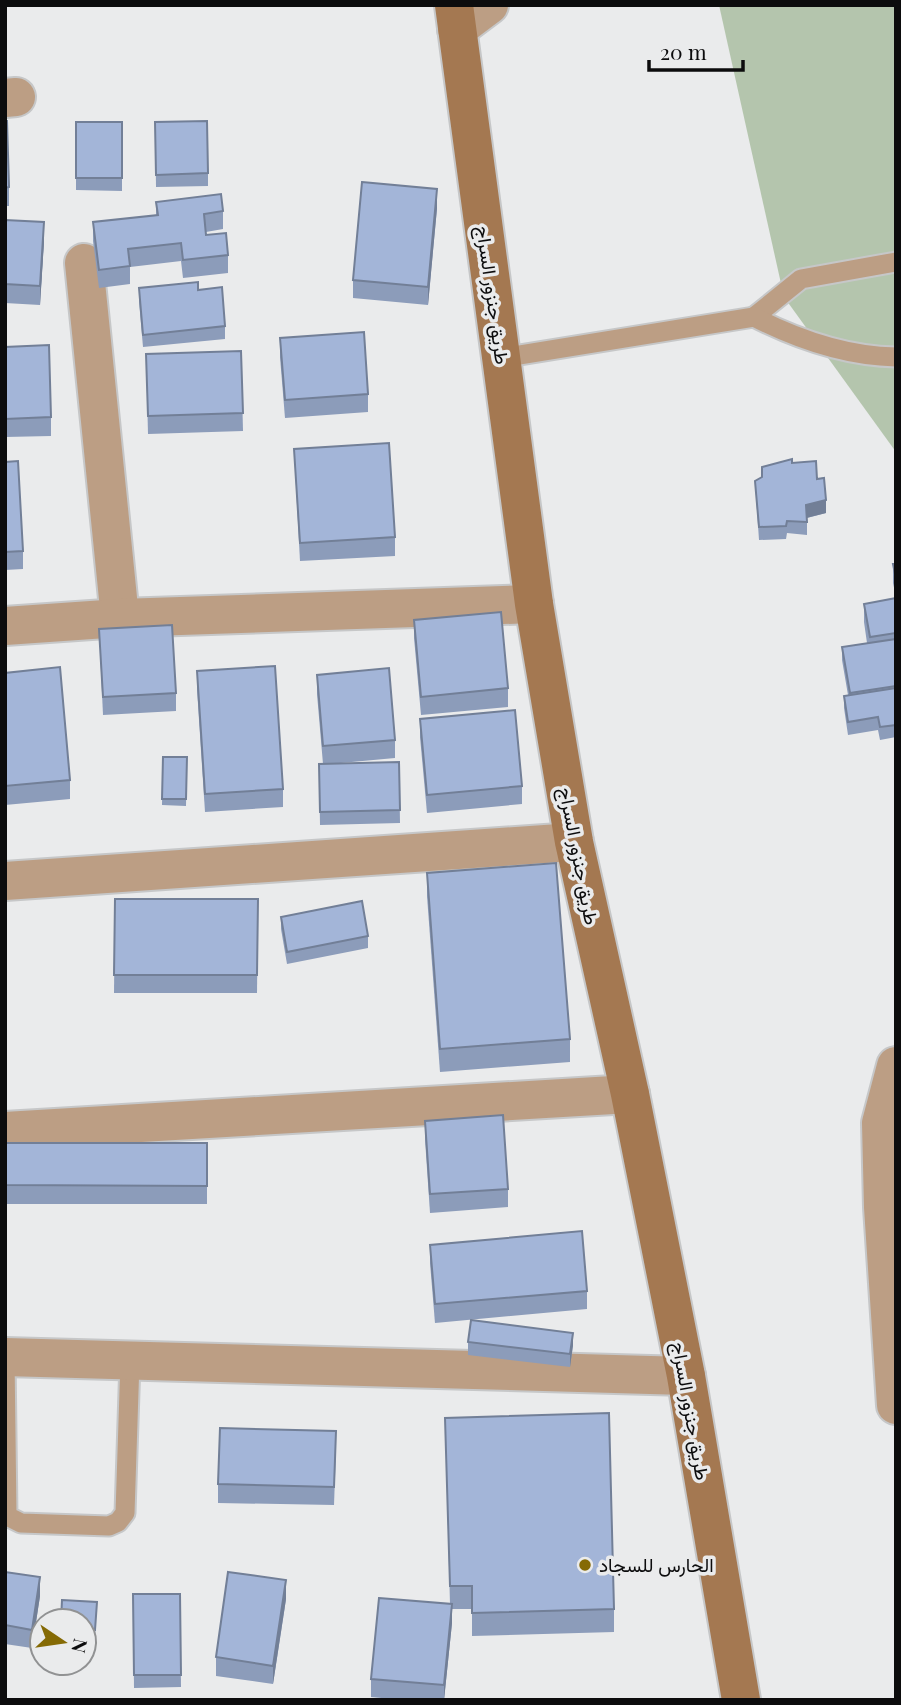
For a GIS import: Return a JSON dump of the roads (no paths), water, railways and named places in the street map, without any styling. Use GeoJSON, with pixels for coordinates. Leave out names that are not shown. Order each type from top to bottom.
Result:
{"type":"FeatureCollection","features":[{"type":"Feature","properties":{"kind":"street"},"geometry":{"type":"LineString","coordinates":[[456,17],[489,5]]}},
{"type":"Feature","properties":{"kind":"street","name":"طريق جنزور السراج"},"geometry":{"type":"LineString","coordinates":[[456,17],[534,604],[574,842],[631,1094],[686,1376],[741,1700]]}},
{"type":"Feature","properties":{"kind":"street"},"geometry":{"type":"LineString","coordinates":[[84,263],[120,618]]}},
{"type":"Feature","properties":{"kind":"street"},"geometry":{"type":"LineString","coordinates":[[5,626],[120,618],[534,604]]}},
{"type":"Feature","properties":{"kind":"street"},"geometry":{"type":"LineString","coordinates":[[5,881],[574,842]]}},
{"type":"Feature","properties":{"kind":"street"},"geometry":{"type":"LineString","coordinates":[[896,1066],[881,1123],[883,1207],[896,1405]]}},
{"type":"Feature","properties":{"kind":"street"},"geometry":{"type":"LineString","coordinates":[[5,1131],[631,1094]]}},
{"type":"Feature","properties":{"kind":"street"},"geometry":{"type":"LineString","coordinates":[[5,1357],[686,1376]]}},
{"type":"Feature","properties":{"kind":"lane"},"geometry":{"type":"LineString","coordinates":[[501,358],[754,317],[801,279],[896,262]]}},
{"type":"Feature","properties":{"kind":"lane"},"geometry":{"type":"LineString","coordinates":[[754,317],[786,333],[870,356],[896,357]]}},
{"type":"Feature","properties":{"kind":"lane"},"geometry":{"type":"LineString","coordinates":[[5,1357],[7,1516],[21,1523],[109,1526],[118,1522],[125,1513],[130,1361]]}},
{"type":"Feature","properties":{"kind":"place","name":"الحارس للسجاد"},"geometry":{"type":"Point","coordinates":[585,1565]}}]}
